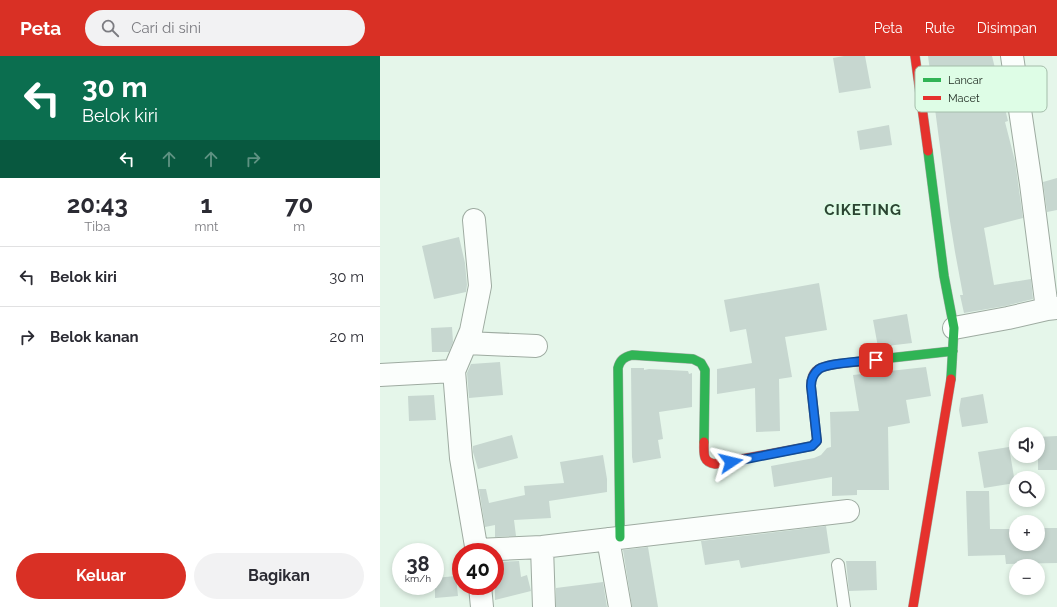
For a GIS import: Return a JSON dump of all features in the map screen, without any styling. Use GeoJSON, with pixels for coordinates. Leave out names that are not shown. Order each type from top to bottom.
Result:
{"type":"FeatureCollection","features":[{"type":"Feature","properties":{"kind":"street"},"geometry":{"type":"LineString","coordinates":[[915,56],[916,66]]}},
{"type":"Feature","properties":{"kind":"street"},"geometry":{"type":"LineString","coordinates":[[1012,56],[1013,66]]}},
{"type":"Feature","properties":{"kind":"street"},"geometry":{"type":"LineString","coordinates":[[913,607],[952,384],[954,328],[944,276],[922,112]]}},
{"type":"Feature","properties":{"kind":"street"},"geometry":{"type":"LineString","coordinates":[[954,328],[1052,308],[1020,112]]}},
{"type":"Feature","properties":{"kind":"street"},"geometry":{"type":"LineString","coordinates":[[474,220],[480,286],[471,331],[454,371],[461,458],[476,543]]}},
{"type":"Feature","properties":{"kind":"street"},"geometry":{"type":"LineString","coordinates":[[466,343],[536,346]]}},
{"type":"Feature","properties":{"kind":"street"},"geometry":{"type":"LineString","coordinates":[[620,607],[614,538],[618,368],[620,360],[624,357],[632,355],[693,359],[700,361],[703,364],[705,370],[704,454],[705,459],[708,462],[715,464],[807,447],[815,444],[817,441],[811,380],[820,368],[830,365],[952,351]]}},
{"type":"Feature","properties":{"kind":"street"},"geometry":{"type":"LineString","coordinates":[[380,375],[454,371]]}},
{"type":"Feature","properties":{"kind":"street"},"geometry":{"type":"LineString","coordinates":[[504,549],[542,547],[848,511]]}},
{"type":"Feature","properties":{"kind":"street"},"geometry":{"type":"LineString","coordinates":[[542,547],[544,607]]}},
{"type":"Feature","properties":{"kind":"street"},"geometry":{"type":"LineString","coordinates":[[481,595],[482,607]]}},
{"type":"Feature","properties":{"kind":"lane"},"geometry":{"type":"LineString","coordinates":[[838,566],[844,607]]}},
{"type":"Feature","properties":{"kind":"building"},"geometry":{"type":"Polygon","coordinates":[[[844,56],[865,56],[871,88],[839,93],[833,58],[844,56]]]}},
{"type":"Feature","properties":{"kind":"building"},"geometry":{"type":"Polygon","coordinates":[[[928,56],[992,56],[994,66],[929,66],[928,56]]]}},
{"type":"Feature","properties":{"kind":"building"},"geometry":{"type":"Polygon","coordinates":[[[935,112],[1006,112],[1008,121],[1005,122],[1015,161],[1023,218],[984,228],[994,285],[1031,279],[1033,299],[1005,306],[964,313],[960,295],[963,295],[949,215],[935,112]]]}},
{"type":"Feature","properties":{"kind":"building"},"geometry":{"type":"Polygon","coordinates":[[[889,125],[892,145],[860,150],[857,131],[889,125]]]}},
{"type":"Feature","properties":{"kind":"building"},"geometry":{"type":"Polygon","coordinates":[[[1057,178],[1057,210],[1047,212],[1043,182],[1057,178]]]}},
{"type":"Feature","properties":{"kind":"building"},"geometry":{"type":"Polygon","coordinates":[[[459,237],[465,263],[467,285],[466,292],[434,299],[422,246],[459,237]]]}},
{"type":"Feature","properties":{"kind":"building"},"geometry":{"type":"Polygon","coordinates":[[[819,283],[827,330],[785,337],[792,377],[779,379],[780,431],[756,432],[755,388],[717,394],[717,369],[752,363],[746,329],[730,332],[724,300],[819,283]]]}},
{"type":"Feature","properties":{"kind":"building"},"geometry":{"type":"Polygon","coordinates":[[[907,314],[912,343],[878,347],[873,320],[907,314]]]}},
{"type":"Feature","properties":{"kind":"building"},"geometry":{"type":"Polygon","coordinates":[[[452,327],[453,342],[449,352],[432,352],[431,328],[452,327]]]}},
{"type":"Feature","properties":{"kind":"building"},"geometry":{"type":"Polygon","coordinates":[[[500,362],[503,395],[469,398],[467,373],[471,364],[500,362]]]}},
{"type":"Feature","properties":{"kind":"building"},"geometry":{"type":"Polygon","coordinates":[[[926,367],[931,396],[906,400],[910,423],[888,427],[889,490],[857,490],[857,495],[832,496],[832,477],[774,487],[771,466],[814,458],[821,455],[827,448],[831,447],[830,412],[859,411],[853,375],[926,367]]]}},
{"type":"Feature","properties":{"kind":"building"},"geometry":{"type":"Polygon","coordinates":[[[631,368],[644,368],[644,370],[688,371],[689,374],[692,373],[692,407],[659,412],[663,439],[658,440],[661,458],[633,463],[632,457],[631,368]]]}},
{"type":"Feature","properties":{"kind":"building"},"geometry":{"type":"Polygon","coordinates":[[[983,394],[988,423],[962,427],[959,410],[961,398],[983,394]]]}},
{"type":"Feature","properties":{"kind":"building"},"geometry":{"type":"Polygon","coordinates":[[[434,395],[436,420],[409,421],[408,396],[434,395]]]}},
{"type":"Feature","properties":{"kind":"building"},"geometry":{"type":"Polygon","coordinates":[[[512,435],[518,458],[478,469],[473,452],[473,446],[512,435]]]}},
{"type":"Feature","properties":{"kind":"building"},"geometry":{"type":"Polygon","coordinates":[[[1057,436],[1057,470],[1038,470],[1038,463],[1045,463],[1045,437],[1057,436]]]}},
{"type":"Feature","properties":{"kind":"building"},"geometry":{"type":"Polygon","coordinates":[[[1009,447],[1009,463],[1012,463],[1013,471],[1009,471],[1009,484],[984,488],[978,452],[1009,447]]]}},
{"type":"Feature","properties":{"kind":"building"},"geometry":{"type":"Polygon","coordinates":[[[603,455],[607,479],[607,492],[549,501],[551,518],[514,520],[516,536],[495,537],[495,525],[485,527],[479,489],[486,489],[489,503],[525,495],[524,486],[564,483],[560,462],[603,455]]]}},
{"type":"Feature","properties":{"kind":"building"},"geometry":{"type":"Polygon","coordinates":[[[966,491],[989,491],[990,529],[1009,529],[1009,551],[1045,551],[1045,528],[1057,528],[1057,563],[1045,563],[1045,559],[1009,559],[1009,564],[1006,564],[1005,555],[968,556],[966,491]]]}},
{"type":"Feature","properties":{"kind":"building"},"geometry":{"type":"Polygon","coordinates":[[[826,526],[830,553],[741,568],[739,560],[705,565],[701,541],[826,526]]]}},
{"type":"Feature","properties":{"kind":"building"},"geometry":{"type":"Polygon","coordinates":[[[648,547],[658,607],[632,607],[623,550],[648,547]]]}},
{"type":"Feature","properties":{"kind":"building"},"geometry":{"type":"Polygon","coordinates":[[[519,561],[521,577],[527,575],[531,591],[495,600],[495,595],[504,595],[504,562],[519,561]]]}},
{"type":"Feature","properties":{"kind":"building"},"geometry":{"type":"Polygon","coordinates":[[[846,561],[876,561],[877,590],[849,591],[846,561]]]}},
{"type":"Feature","properties":{"kind":"building"},"geometry":{"type":"Polygon","coordinates":[[[452,576],[452,595],[458,596],[435,598],[435,595],[444,595],[444,577],[452,576]]]}},
{"type":"Feature","properties":{"kind":"building"},"geometry":{"type":"Polygon","coordinates":[[[603,582],[607,607],[556,607],[556,588],[603,582]]]}},
{"type":"Feature","properties":{"kind":"traffic: fast"},"geometry":{"type":"LineString","coordinates":[[928,151],[944,276],[954,328],[951,379]]}},
{"type":"Feature","properties":{"kind":"traffic: fast"},"geometry":{"type":"LineString","coordinates":[[863,361],[953,351]]}},
{"type":"Feature","properties":{"kind":"traffic: fast"},"geometry":{"type":"LineString","coordinates":[[620,537],[618,368],[623,359],[632,355],[693,359],[701,363],[705,370],[704,442]]}},
{"type":"Feature","properties":{"kind":"traffic: jam"},"geometry":{"type":"LineString","coordinates":[[915,56],[916,66]]}},
{"type":"Feature","properties":{"kind":"traffic: jam"},"geometry":{"type":"LineString","coordinates":[[923,112],[928,151]]}},
{"type":"Feature","properties":{"kind":"traffic: jam"},"geometry":{"type":"LineString","coordinates":[[704,442],[704,453],[706,459],[715,464],[812,446],[817,441],[811,386],[814,374],[820,368],[825,366],[863,361]]}},
{"type":"Feature","properties":{"kind":"traffic: jam"},"geometry":{"type":"LineString","coordinates":[[913,607],[951,379]]}},
{"type":"Feature","properties":{"kind":"district","name":"CIKETING"},"geometry":{"type":"Point","coordinates":[863,210]}},
{"type":"Feature","properties":{"kind":"route"},"geometry":{"type":"LineString","coordinates":[[731,462],[812,446],[815,444],[817,441],[811,386],[813,376],[820,368],[830,365],[876,360]]}}]}
